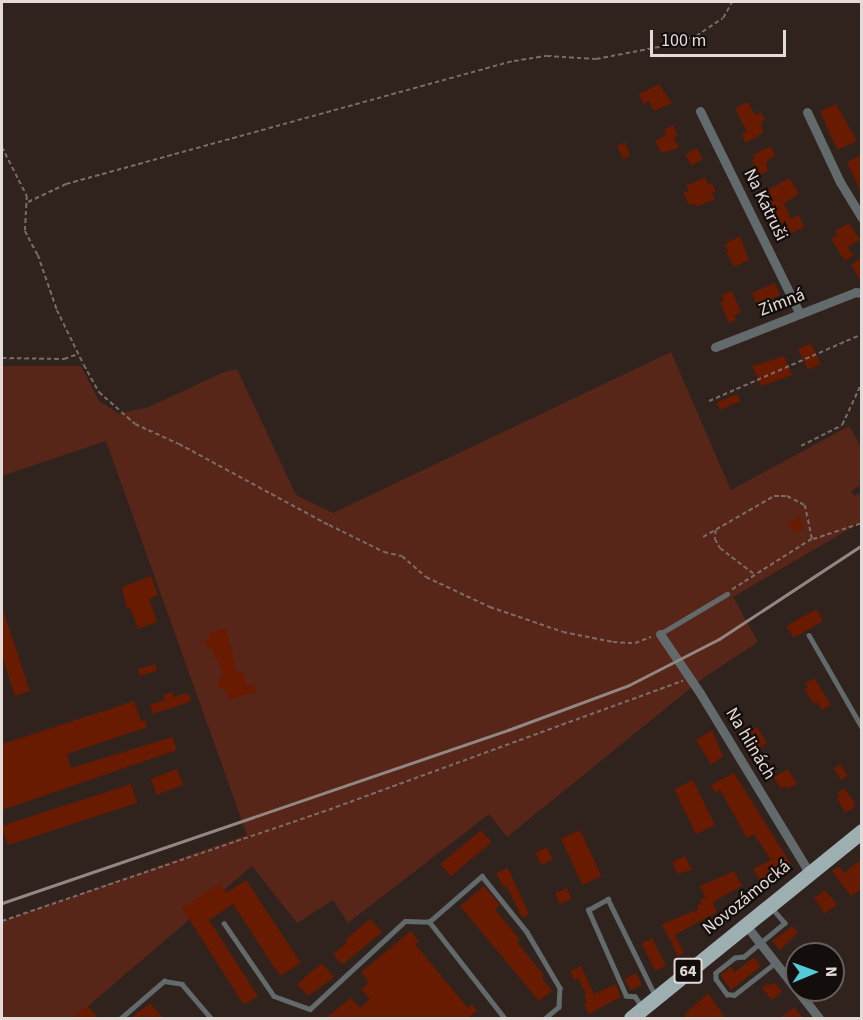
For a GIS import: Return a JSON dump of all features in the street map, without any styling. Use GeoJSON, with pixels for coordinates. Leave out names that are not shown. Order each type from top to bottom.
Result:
{"type":"FeatureCollection","features":[{"type":"Feature","properties":{"kind":"main road","name":"Novozámocká"},"geometry":{"type":"LineString","coordinates":[[637,1014],[861,831]]}},
{"type":"Feature","properties":{"kind":"street","name":"Na Katruši"},"geometry":{"type":"LineString","coordinates":[[700,111],[800,314]]}},
{"type":"Feature","properties":{"kind":"street"},"geometry":{"type":"LineString","coordinates":[[807,112],[840,182],[861,218]]}},
{"type":"Feature","properties":{"kind":"street","name":"Zimná"},"geometry":{"type":"LineString","coordinates":[[715,347],[861,292]]}},
{"type":"Feature","properties":{"kind":"street","name":"Na hlinách"},"geometry":{"type":"LineString","coordinates":[[660,634],[690,678],[809,872]]}},
{"type":"Feature","properties":{"kind":"street"},"geometry":{"type":"LineString","coordinates":[[745,924],[819,1018]]}},
{"type":"Feature","properties":{"kind":"lane"},"geometry":{"type":"LineString","coordinates":[[660,634],[727,594]]}},
{"type":"Feature","properties":{"kind":"lane"},"geometry":{"type":"LineString","coordinates":[[809,635],[861,727]]}},
{"type":"Feature","properties":{"kind":"lane"},"geometry":{"type":"LineString","coordinates":[[224,923],[274,996],[310,1009],[405,921],[429,922],[482,876],[527,932],[560,988],[559,1007],[546,1018]]}},
{"type":"Feature","properties":{"kind":"lane"},"geometry":{"type":"LineString","coordinates":[[637,1014],[634,997],[626,996],[588,910],[608,899],[657,997]]}},
{"type":"Feature","properties":{"kind":"lane"},"geometry":{"type":"LineString","coordinates":[[769,905],[785,923],[744,957],[735,958],[716,973],[716,978],[727,993],[738,994],[775,963]]}},
{"type":"Feature","properties":{"kind":"lane"},"geometry":{"type":"LineString","coordinates":[[429,922],[504,1018]]}},
{"type":"Feature","properties":{"kind":"lane"},"geometry":{"type":"LineString","coordinates":[[121,1018],[164,981],[182,984],[212,1018]]}},
{"type":"Feature","properties":{"kind":"path"},"geometry":{"type":"LineString","coordinates":[[27,202],[66,184],[514,61],[547,56],[596,59],[664,46],[696,36],[723,18],[732,2]]}},
{"type":"Feature","properties":{"kind":"path"},"geometry":{"type":"LineString","coordinates":[[2,147],[24,189],[27,202],[25,231],[38,255],[57,310],[99,392],[135,424],[179,444],[329,525],[384,552],[402,556],[426,577],[490,607],[563,632],[613,642],[635,643],[660,634]]}},
{"type":"Feature","properties":{"kind":"path"},"geometry":{"type":"LineString","coordinates":[[709,401],[861,334]]}},
{"type":"Feature","properties":{"kind":"path"},"geometry":{"type":"LineString","coordinates":[[2,358],[64,359],[80,354]]}},
{"type":"Feature","properties":{"kind":"path"},"geometry":{"type":"LineString","coordinates":[[801,446],[842,425],[861,382]]}},
{"type":"Feature","properties":{"kind":"path"},"geometry":{"type":"LineString","coordinates":[[703,537],[780,495],[805,505],[812,539]]}},
{"type":"Feature","properties":{"kind":"path"},"geometry":{"type":"LineString","coordinates":[[727,594],[812,539],[861,523]]}},
{"type":"Feature","properties":{"kind":"path"},"geometry":{"type":"LineString","coordinates":[[716,530],[715,539],[720,548],[755,575]]}},
{"type":"Feature","properties":{"kind":"path"},"geometry":{"type":"LineString","coordinates":[[2,921],[336,807],[690,678]]}},
{"type":"Feature","properties":{"kind":"shaded area"},"geometry":{"type":"Polygon","coordinates":[[[671,352],[731,490],[849,426],[861,447],[861,485],[851,491],[854,496],[859,493],[861,496],[861,522],[733,597],[758,642],[702,679],[507,837],[489,814],[348,923],[333,900],[297,923],[252,866],[74,1018],[2,1018],[2,921],[247,835],[106,441],[2,476],[2,366],[81,366],[99,401],[119,414],[149,407],[224,372],[237,369],[296,495],[333,513],[671,352]]]}},
{"type":"Feature","properties":{"kind":"building"},"geometry":{"type":"Polygon","coordinates":[[[659,84],[672,103],[654,111],[649,101],[644,105],[639,94],[659,84]]]}},
{"type":"Feature","properties":{"kind":"building"},"geometry":{"type":"Polygon","coordinates":[[[748,102],[755,115],[761,112],[765,120],[761,122],[763,133],[746,143],[741,134],[747,132],[735,108],[748,102]]]}},
{"type":"Feature","properties":{"kind":"building"},"geometry":{"type":"Polygon","coordinates":[[[836,104],[857,141],[837,150],[820,111],[836,104]]]}},
{"type":"Feature","properties":{"kind":"building"},"geometry":{"type":"Polygon","coordinates":[[[673,125],[678,136],[674,138],[679,148],[661,153],[655,141],[666,135],[664,130],[673,125]]]}},
{"type":"Feature","properties":{"kind":"building"},"geometry":{"type":"Polygon","coordinates":[[[625,142],[630,156],[623,159],[617,146],[625,142]]]}},
{"type":"Feature","properties":{"kind":"building"},"geometry":{"type":"Polygon","coordinates":[[[771,146],[775,156],[768,160],[766,165],[768,171],[759,176],[752,160],[755,158],[753,155],[771,146]]]}},
{"type":"Feature","properties":{"kind":"building"},"geometry":{"type":"Polygon","coordinates":[[[697,148],[703,160],[691,165],[685,154],[697,148]]]}},
{"type":"Feature","properties":{"kind":"building"},"geometry":{"type":"Polygon","coordinates":[[[861,155],[861,193],[847,162],[861,155]]]}},
{"type":"Feature","properties":{"kind":"building"},"geometry":{"type":"Polygon","coordinates":[[[705,177],[708,185],[712,183],[716,192],[712,193],[715,199],[696,207],[694,203],[689,205],[683,193],[689,191],[686,186],[705,177]]]}},
{"type":"Feature","properties":{"kind":"building"},"geometry":{"type":"Polygon","coordinates":[[[789,178],[799,193],[784,204],[791,219],[799,215],[804,227],[789,235],[783,223],[780,225],[766,191],[789,178]]]}},
{"type":"Feature","properties":{"kind":"building"},"geometry":{"type":"Polygon","coordinates":[[[849,223],[860,240],[848,247],[853,256],[845,261],[831,239],[837,235],[835,231],[849,223]]]}},
{"type":"Feature","properties":{"kind":"building"},"geometry":{"type":"Polygon","coordinates":[[[740,236],[749,260],[734,267],[726,252],[728,251],[725,244],[740,236]]]}},
{"type":"Feature","properties":{"kind":"building"},"geometry":{"type":"Polygon","coordinates":[[[861,258],[861,282],[851,265],[861,258]]]}},
{"type":"Feature","properties":{"kind":"building"},"geometry":{"type":"Polygon","coordinates":[[[775,283],[780,295],[757,305],[752,293],[775,283]]]}},
{"type":"Feature","properties":{"kind":"building"},"geometry":{"type":"Polygon","coordinates":[[[732,291],[741,312],[734,315],[736,320],[729,323],[720,302],[724,301],[722,295],[732,291]]]}},
{"type":"Feature","properties":{"kind":"building"},"geometry":{"type":"Polygon","coordinates":[[[811,343],[821,364],[808,370],[798,349],[811,343]]]}},
{"type":"Feature","properties":{"kind":"building"},"geometry":{"type":"Polygon","coordinates":[[[784,356],[792,375],[761,386],[752,366],[784,356]]]}},
{"type":"Feature","properties":{"kind":"building"},"geometry":{"type":"Polygon","coordinates":[[[737,394],[740,401],[720,410],[717,403],[737,394]]]}},
{"type":"Feature","properties":{"kind":"building"},"geometry":{"type":"Polygon","coordinates":[[[800,516],[803,529],[796,532],[787,524],[800,516]]]}},
{"type":"Feature","properties":{"kind":"building"},"geometry":{"type":"Polygon","coordinates":[[[151,576],[158,595],[149,599],[157,622],[138,629],[130,608],[127,609],[122,587],[151,576]]]}},
{"type":"Feature","properties":{"kind":"building"},"geometry":{"type":"Polygon","coordinates":[[[816,609],[823,621],[794,638],[787,626],[816,609]]]}},
{"type":"Feature","properties":{"kind":"building"},"geometry":{"type":"Polygon","coordinates":[[[3,610],[30,691],[15,696],[2,656],[3,610]]]}},
{"type":"Feature","properties":{"kind":"building"},"geometry":{"type":"Polygon","coordinates":[[[226,628],[237,672],[243,673],[246,677],[246,686],[253,684],[256,692],[229,700],[227,691],[220,688],[218,683],[222,674],[218,659],[215,660],[212,648],[208,649],[205,641],[210,639],[209,633],[226,628]]]}},
{"type":"Feature","properties":{"kind":"building"},"geometry":{"type":"Polygon","coordinates":[[[155,664],[157,671],[140,676],[138,669],[155,664]]]}},
{"type":"Feature","properties":{"kind":"building"},"geometry":{"type":"Polygon","coordinates":[[[814,678],[831,705],[822,710],[817,702],[814,704],[805,690],[808,688],[805,683],[814,678]]]}},
{"type":"Feature","properties":{"kind":"building"},"geometry":{"type":"Polygon","coordinates":[[[172,692],[174,697],[186,693],[191,697],[189,702],[153,714],[150,705],[165,700],[163,695],[172,692]]]}},
{"type":"Feature","properties":{"kind":"building"},"geometry":{"type":"Polygon","coordinates":[[[134,701],[141,721],[145,720],[147,727],[67,754],[71,768],[172,737],[177,750],[2,810],[2,744],[134,701]]]}},
{"type":"Feature","properties":{"kind":"building"},"geometry":{"type":"Polygon","coordinates":[[[757,727],[767,743],[755,750],[748,732],[757,727]]]}},
{"type":"Feature","properties":{"kind":"building"},"geometry":{"type":"Polygon","coordinates":[[[712,730],[723,757],[711,764],[696,740],[712,730]]]}},
{"type":"Feature","properties":{"kind":"building"},"geometry":{"type":"Polygon","coordinates":[[[840,764],[848,776],[841,780],[833,768],[840,764]]]}},
{"type":"Feature","properties":{"kind":"building"},"geometry":{"type":"Polygon","coordinates":[[[177,769],[183,785],[157,795],[151,779],[177,769]]]}},
{"type":"Feature","properties":{"kind":"building"},"geometry":{"type":"Polygon","coordinates":[[[788,769],[797,784],[788,789],[786,786],[781,789],[774,777],[788,769]]]}},
{"type":"Feature","properties":{"kind":"building"},"geometry":{"type":"Polygon","coordinates":[[[734,773],[791,864],[768,876],[773,884],[765,889],[753,869],[771,860],[754,834],[747,838],[720,790],[716,793],[711,785],[734,773]]]}},
{"type":"Feature","properties":{"kind":"building"},"geometry":{"type":"Polygon","coordinates":[[[693,780],[715,825],[696,834],[674,789],[693,780]]]}},
{"type":"Feature","properties":{"kind":"building"},"geometry":{"type":"Polygon","coordinates":[[[131,784],[137,803],[8,845],[2,826],[131,784]]]}},
{"type":"Feature","properties":{"kind":"building"},"geometry":{"type":"Polygon","coordinates":[[[845,788],[856,806],[845,813],[837,798],[840,797],[837,793],[845,788]]]}},
{"type":"Feature","properties":{"kind":"building"},"geometry":{"type":"Polygon","coordinates":[[[481,830],[491,842],[451,876],[440,864],[481,830]]]}},
{"type":"Feature","properties":{"kind":"building"},"geometry":{"type":"Polygon","coordinates":[[[580,830],[602,876],[583,885],[561,839],[580,830]]]}},
{"type":"Feature","properties":{"kind":"building"},"geometry":{"type":"Polygon","coordinates":[[[547,847],[553,860],[541,865],[535,852],[547,847]]]}},
{"type":"Feature","properties":{"kind":"building"},"geometry":{"type":"Polygon","coordinates":[[[685,856],[692,870],[678,874],[672,862],[685,856]]]}},
{"type":"Feature","properties":{"kind":"building"},"geometry":{"type":"Polygon","coordinates":[[[861,859],[861,889],[851,896],[832,871],[839,866],[844,873],[861,859]]]}},
{"type":"Feature","properties":{"kind":"building"},"geometry":{"type":"Polygon","coordinates":[[[508,868],[529,914],[522,918],[506,885],[503,887],[496,873],[508,868]]]}},
{"type":"Feature","properties":{"kind":"building"},"geometry":{"type":"Polygon","coordinates":[[[734,871],[742,886],[713,902],[717,912],[675,935],[684,953],[678,956],[662,924],[699,909],[697,905],[702,903],[700,900],[705,897],[700,886],[734,871]]]}},
{"type":"Feature","properties":{"kind":"building"},"geometry":{"type":"Polygon","coordinates":[[[246,880],[301,963],[280,976],[233,904],[209,920],[258,996],[244,1005],[182,908],[220,883],[226,893],[246,880]]]}},
{"type":"Feature","properties":{"kind":"building"},"geometry":{"type":"Polygon","coordinates":[[[484,886],[500,905],[495,909],[520,940],[517,942],[543,974],[542,978],[552,991],[539,1001],[460,906],[484,886]]]}},
{"type":"Feature","properties":{"kind":"building"},"geometry":{"type":"Polygon","coordinates":[[[567,888],[572,899],[560,904],[555,893],[567,888]]]}},
{"type":"Feature","properties":{"kind":"building"},"geometry":{"type":"Polygon","coordinates":[[[825,890],[837,904],[825,914],[814,898],[825,890]]]}},
{"type":"Feature","properties":{"kind":"building"},"geometry":{"type":"Polygon","coordinates":[[[370,919],[382,932],[342,965],[333,954],[347,943],[345,940],[370,919]]]}},
{"type":"Feature","properties":{"kind":"building"},"geometry":{"type":"Polygon","coordinates":[[[793,926],[798,933],[788,942],[785,942],[780,950],[772,941],[793,926]]]}},
{"type":"Feature","properties":{"kind":"building"},"geometry":{"type":"Polygon","coordinates":[[[411,931],[419,941],[415,944],[468,1008],[472,1004],[477,1011],[468,1018],[326,1018],[351,998],[360,1008],[370,999],[361,989],[369,982],[361,972],[411,931]]]}},
{"type":"Feature","properties":{"kind":"building"},"geometry":{"type":"Polygon","coordinates":[[[652,938],[666,966],[655,971],[641,943],[652,938]]]}},
{"type":"Feature","properties":{"kind":"building"},"geometry":{"type":"Polygon","coordinates":[[[754,957],[761,966],[731,990],[720,975],[731,967],[735,972],[754,957]]]}},
{"type":"Feature","properties":{"kind":"building"},"geometry":{"type":"Polygon","coordinates":[[[322,963],[334,977],[308,996],[297,984],[322,963]]]}},
{"type":"Feature","properties":{"kind":"building"},"geometry":{"type":"Polygon","coordinates":[[[581,966],[594,994],[616,984],[621,997],[589,1014],[584,1004],[587,1002],[584,995],[586,994],[578,978],[574,980],[570,971],[581,966]]]}},
{"type":"Feature","properties":{"kind":"building"},"geometry":{"type":"Polygon","coordinates":[[[636,973],[642,985],[630,990],[624,979],[636,973]]]}},
{"type":"Feature","properties":{"kind":"building"},"geometry":{"type":"Polygon","coordinates":[[[774,982],[782,992],[772,1000],[762,988],[774,982]]]}},
{"type":"Feature","properties":{"kind":"building"},"geometry":{"type":"Polygon","coordinates":[[[708,993],[725,1018],[687,1018],[684,1015],[708,993]]]}},
{"type":"Feature","properties":{"kind":"building"},"geometry":{"type":"Polygon","coordinates":[[[150,1003],[163,1018],[131,1018],[150,1003]]]}},
{"type":"Feature","properties":{"kind":"building"},"geometry":{"type":"Polygon","coordinates":[[[87,1005],[98,1018],[71,1018],[87,1005]]]}},
{"type":"Feature","properties":{"kind":"building"},"geometry":{"type":"Polygon","coordinates":[[[794,1007],[803,1018],[780,1018],[794,1007]]]}},
{"type":"Feature","properties":{"kind":"railway"},"geometry":{"type":"LineString","coordinates":[[2,903],[508,730],[629,685],[719,639],[862,545]]}}]}
